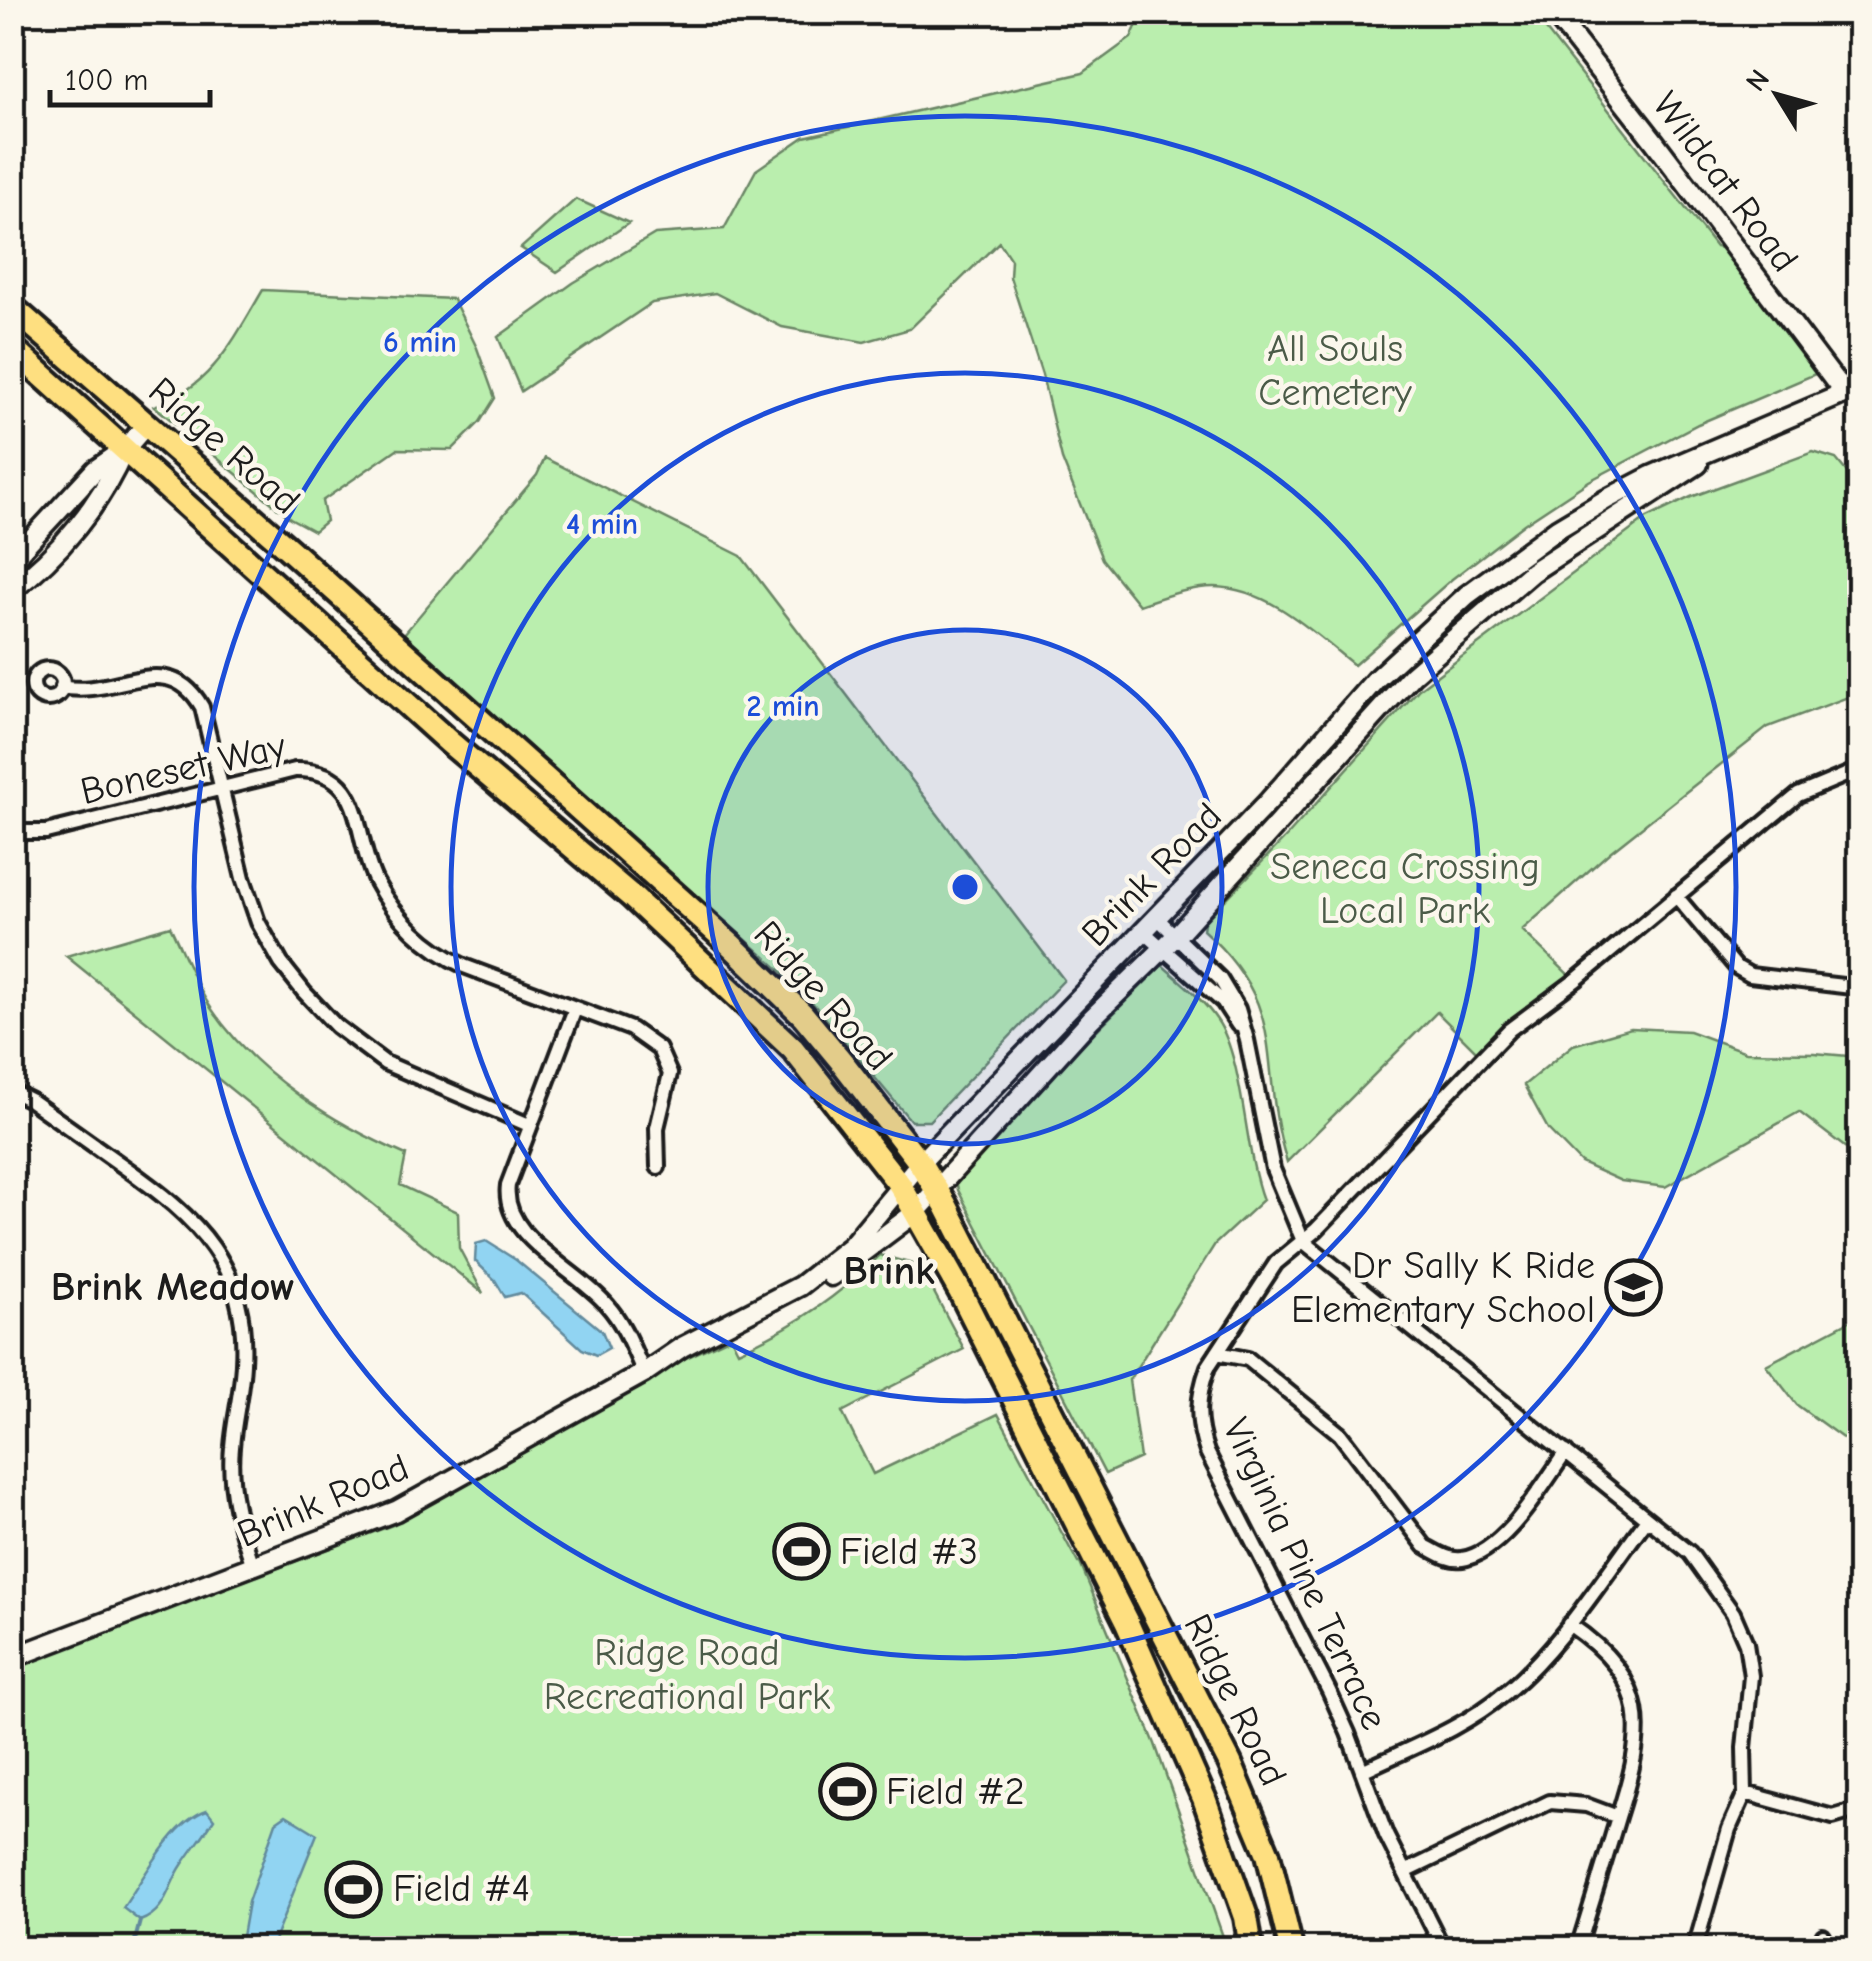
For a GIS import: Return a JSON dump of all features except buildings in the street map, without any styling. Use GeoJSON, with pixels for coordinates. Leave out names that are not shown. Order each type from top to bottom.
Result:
{"type":"FeatureCollection","features":[{"type":"Feature","properties":{"kind":"highway","name":"Ridge Road"},"geometry":{"type":"LineString","coordinates":[[12,308],[291,550],[731,945],[802,1015],[920,1163],[1230,1763],[1268,1854],[1291,1948]]}},
{"type":"Feature","properties":{"kind":"highway","name":"Ridge Road"},"geometry":{"type":"LineString","coordinates":[[12,348],[449,742],[658,922],[792,1049],[900,1185],[960,1291],[1127,1624],[1204,1798],[1246,1918],[1251,1948]]}},
{"type":"Feature","properties":{"kind":"main road","name":"Wildcat Road"},"geometry":{"type":"LineString","coordinates":[[1553,12],[1852,390]]}},
{"type":"Feature","properties":{"kind":"main road","name":"Brink Road"},"geometry":{"type":"LineString","coordinates":[[12,1658],[396,1511],[644,1373],[682,1347],[800,1286],[868,1229],[920,1163],[1267,803],[1376,679],[1467,594],[1607,498],[1852,390]]}},
{"type":"Feature","properties":{"kind":"main road"},"geometry":{"type":"LineString","coordinates":[[12,590],[39,570],[110,482],[124,451],[145,426]]}},
{"type":"Feature","properties":{"kind":"main road","name":"Brink Road"},"geometry":{"type":"LineString","coordinates":[[644,1373],[673,1362],[812,1289],[916,1212],[1091,1019],[1170,942],[1412,675],[1532,572],[1681,476],[1723,444]]}},
{"type":"Feature","properties":{"kind":"main road"},"geometry":{"type":"LineString","coordinates":[[12,560],[95,470],[124,451]]}},
{"type":"Feature","properties":{"kind":"street"},"geometry":{"type":"LineString","coordinates":[[62,686],[91,691],[160,676],[180,682],[195,695],[202,708],[243,878],[258,922],[304,992],[336,1026],[385,1062],[530,1125]]}},
{"type":"Feature","properties":{"kind":"street","name":"Virginia Pine Terrace"},"geometry":{"type":"LineString","coordinates":[[1443,1948],[1386,1835],[1329,1691],[1202,1437],[1199,1394],[1217,1354],[1269,1271],[1509,1030],[1576,980],[1798,795],[1860,769]]}},
{"type":"Feature","properties":{"kind":"street","name":"Boneset Way"},"geometry":{"type":"LineString","coordinates":[[12,828],[46,832],[295,770],[312,770],[328,776],[348,793],[355,808],[376,882],[401,918],[422,939],[454,961],[632,1028],[659,1049],[670,1074],[657,1128],[658,1168]]}},
{"type":"Feature","properties":{"kind":"street"},"geometry":{"type":"LineString","coordinates":[[1676,896],[1736,967],[1750,975],[1860,988]]}},
{"type":"Feature","properties":{"kind":"street"},"geometry":{"type":"LineString","coordinates":[[1150,924],[1223,1002],[1248,1040],[1273,1169],[1303,1241],[1690,1553],[1724,1596],[1746,1643],[1751,1676],[1744,1748],[1745,1793],[1695,1948]]}},
{"type":"Feature","properties":{"kind":"street"},"geometry":{"type":"LineString","coordinates":[[575,1009],[508,1184],[507,1205],[523,1233],[582,1278],[610,1307],[624,1327],[644,1373]]}},
{"type":"Feature","properties":{"kind":"street"},"geometry":{"type":"LineString","coordinates":[[12,1091],[173,1201],[214,1245],[232,1280],[244,1333],[244,1366],[231,1467],[238,1524],[253,1566]]}},
{"type":"Feature","properties":{"kind":"street"},"geometry":{"type":"LineString","coordinates":[[1217,1354],[1248,1359],[1340,1434],[1425,1546],[1440,1555],[1465,1559],[1489,1548],[1505,1534],[1566,1452]]}},
{"type":"Feature","properties":{"kind":"street"},"geometry":{"type":"LineString","coordinates":[[1362,1771],[1473,1716],[1506,1693],[1569,1624],[1648,1519]]}},
{"type":"Feature","properties":{"kind":"street"},"geometry":{"type":"LineString","coordinates":[[1569,1624],[1602,1648],[1631,1693],[1638,1733],[1637,1754],[1578,1948]]}},
{"type":"Feature","properties":{"kind":"street"},"geometry":{"type":"LineString","coordinates":[[1745,1793],[1832,1817],[1860,1809]]}},
{"type":"Feature","properties":{"kind":"street"},"geometry":{"type":"LineString","coordinates":[[1405,1872],[1550,1802],[1586,1805],[1618,1817]]}},
{"type":"Feature","properties":{"kind":"green space","name":"All Souls Cemetery"},"geometry":{"type":"Polygon","coordinates":[[[1532,12],[1716,247],[1737,250],[1827,369],[1698,424],[1589,481],[1452,579],[1354,665],[1290,614],[1234,589],[1195,589],[1139,605],[1102,559],[1062,459],[1042,375],[1010,277],[1011,260],[999,242],[910,329],[864,342],[782,327],[715,293],[652,303],[521,391],[498,337],[573,283],[655,234],[724,229],[756,170],[804,137],[1083,73],[1131,38],[1142,13],[1532,12]]]}},
{"type":"Feature","properties":{"kind":"green space"},"geometry":{"type":"Polygon","coordinates":[[[576,199],[629,223],[557,272],[521,248],[576,199]]]}},
{"type":"Feature","properties":{"kind":"green space"},"geometry":{"type":"Polygon","coordinates":[[[263,290],[453,299],[495,398],[480,422],[452,450],[397,449],[322,501],[326,521],[314,531],[290,518],[154,406],[174,398],[206,374],[231,343],[263,290]]]}},
{"type":"Feature","properties":{"kind":"green space","name":"Seneca Crossing Local Park"},"geometry":{"type":"Polygon","coordinates":[[[1813,452],[1836,459],[1859,487],[1859,693],[1768,727],[1610,852],[1522,930],[1570,976],[1510,1020],[1477,1052],[1437,1012],[1287,1162],[1261,1013],[1250,987],[1231,959],[1203,930],[1204,922],[1419,689],[1647,518],[1691,497],[1813,452]]]}},
{"type":"Feature","properties":{"kind":"green space"},"geometry":{"type":"Polygon","coordinates":[[[545,458],[741,556],[1064,980],[929,1121],[911,1121],[801,989],[404,634],[537,475],[545,458]]]}},
{"type":"Feature","properties":{"kind":"green space"},"geometry":{"type":"Polygon","coordinates":[[[170,926],[205,998],[250,1055],[324,1112],[406,1155],[400,1185],[458,1212],[459,1248],[483,1293],[66,956],[170,926]]]}},
{"type":"Feature","properties":{"kind":"green space","name":"Seneca Crossing Local Park"},"geometry":{"type":"Polygon","coordinates":[[[1162,965],[1205,1005],[1226,1037],[1263,1200],[1215,1244],[1129,1380],[1140,1458],[1105,1474],[956,1180],[1055,1072],[1162,965]]]}},
{"type":"Feature","properties":{"kind":"green space"},"geometry":{"type":"Polygon","coordinates":[[[1631,1028],[1689,1031],[1746,1052],[1859,1057],[1859,1158],[1799,1112],[1665,1187],[1621,1181],[1581,1163],[1548,1129],[1524,1085],[1573,1045],[1631,1028]]]}},
{"type":"Feature","properties":{"kind":"green space","name":"Ridge Road Recreational Park"},"geometry":{"type":"Polygon","coordinates":[[[880,1255],[920,1266],[964,1349],[842,1412],[873,1474],[998,1414],[1080,1563],[1155,1744],[1227,1948],[39,1948],[13,1941],[13,1667],[393,1525],[451,1488],[479,1478],[603,1406],[597,1399],[731,1337],[738,1351],[796,1322],[831,1298],[880,1255]]]}},
{"type":"Feature","properties":{"kind":"green space"},"geometry":{"type":"Polygon","coordinates":[[[1859,1316],[1859,1450],[1797,1405],[1766,1365],[1859,1316]]]}},
{"type":"Feature","properties":{"kind":"water"},"geometry":{"type":"Polygon","coordinates":[[[486,1241],[516,1260],[602,1331],[609,1348],[596,1355],[582,1349],[521,1293],[505,1297],[495,1280],[475,1261],[476,1244],[486,1241]]]}},
{"type":"Feature","properties":{"kind":"water"},"geometry":{"type":"Polygon","coordinates":[[[207,1810],[214,1819],[182,1865],[161,1905],[140,1921],[123,1908],[171,1838],[194,1816],[207,1810]]]}},
{"type":"Feature","properties":{"kind":"water"},"geometry":{"type":"Polygon","coordinates":[[[286,1815],[317,1834],[271,1948],[240,1948],[248,1902],[276,1822],[286,1815]]]}},
{"type":"Feature","properties":{"kind":"waterway"},"geometry":{"type":"LineString","coordinates":[[133,1948],[140,1921]]}},
{"type":"Feature","properties":{"kind":"place","name":"Dr Sally K Ride Elementary School"},"geometry":{"type":"Point","coordinates":[1634,1288]}},
{"type":"Feature","properties":{"kind":"place","name":"Field #3"},"geometry":{"type":"Point","coordinates":[801,1552]}},
{"type":"Feature","properties":{"kind":"place","name":"Field #2"},"geometry":{"type":"Point","coordinates":[847,1792]}},
{"type":"Feature","properties":{"kind":"place","name":"Field #4"},"geometry":{"type":"Point","coordinates":[354,1889]}},
{"type":"Feature","properties":{"kind":"district","name":"Brink"},"geometry":{"type":"Point","coordinates":[889,1271]}},
{"type":"Feature","properties":{"kind":"district","name":"Brink Meadow"},"geometry":{"type":"Point","coordinates":[173,1287]}}]}
